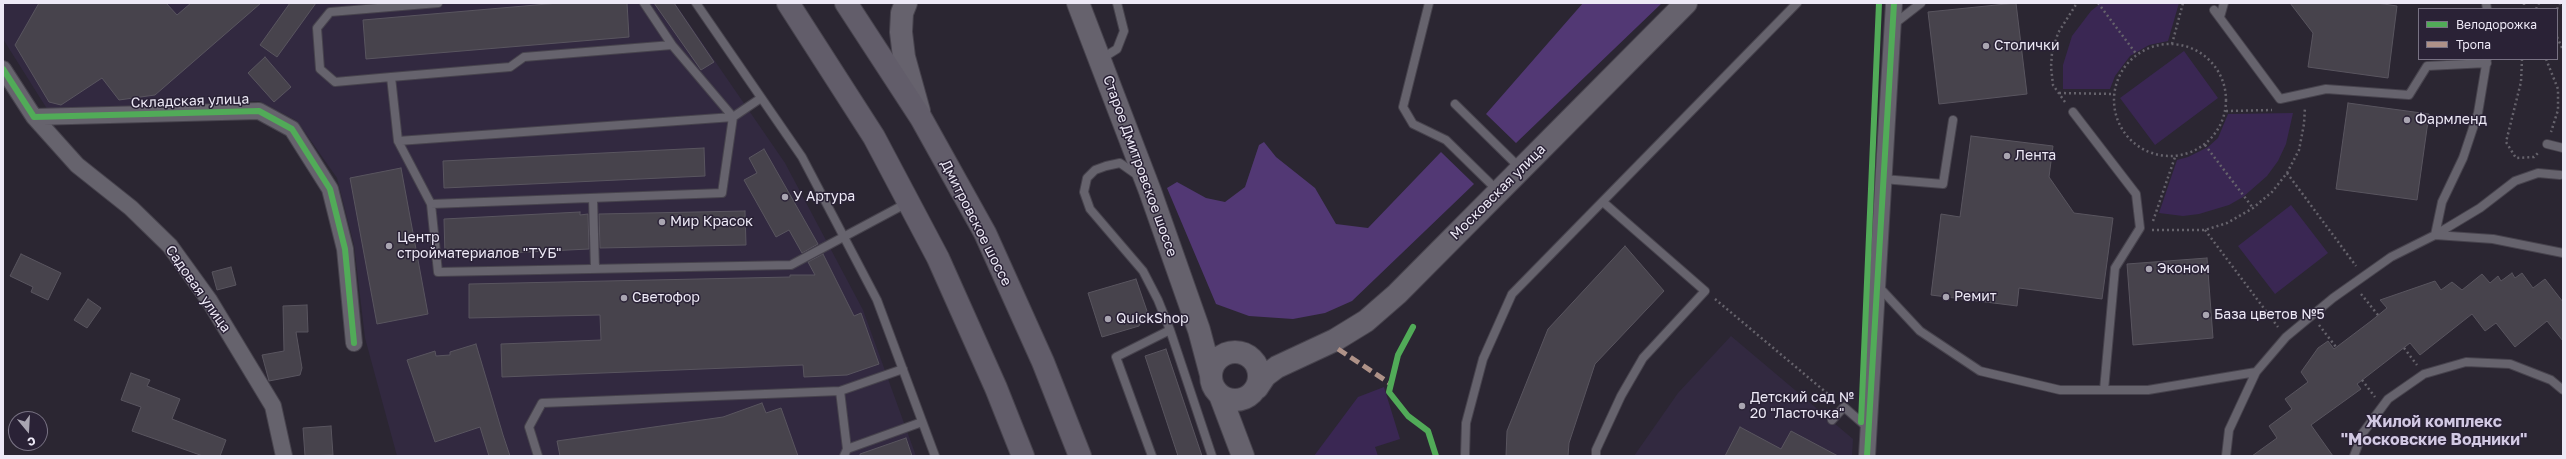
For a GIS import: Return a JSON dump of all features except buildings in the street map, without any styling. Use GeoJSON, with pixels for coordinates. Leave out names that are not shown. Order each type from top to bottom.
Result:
{"type":"FeatureCollection","features":[{"type":"Feature","properties":{"kind":"highway"},"geometry":{"type":"LineString","coordinates":[[788,3],[874,137],[909,203],[941,265],[996,388],[1023,456]]}},
{"type":"Feature","properties":{"kind":"highway","name":"Дмитровское шоссе"},"geometry":{"type":"LineString","coordinates":[[846,3],[921,118],[985,233],[1043,362],[1080,456]]}},
{"type":"Feature","properties":{"kind":"main road"},"geometry":{"type":"LineString","coordinates":[[906,3],[902,12],[900,32],[904,57],[921,118]]}},
{"type":"Feature","properties":{"kind":"main road","name":"Старое Дмитровское шоссе"},"geometry":{"type":"LineString","coordinates":[[1078,3],[1101,59],[1150,192],[1199,330],[1215,385],[1241,450]]}},
{"type":"Feature","properties":{"kind":"main road","name":"Московская улица"},"geometry":{"type":"LineString","coordinates":[[1238,355],[1275,362],[1292,358],[1336,340],[1366,321],[1398,294],[1520,168],[1686,3]]}},
{"type":"Feature","properties":{"kind":"main road","name":"Старое Дмитровское шоссе"},"geometry":{"type":"LineString","coordinates":[[1199,330],[1209,344],[1254,361],[1260,374],[1252,393],[1241,408],[1236,424],[1241,450]]}},
{"type":"Feature","properties":{"kind":"main road"},"geometry":{"type":"LineString","coordinates":[[1238,355],[1216,362],[1215,385],[1233,401],[1252,393]]}},
{"type":"Feature","properties":{"kind":"main road","name":"Московская улица"},"geometry":{"type":"LineString","coordinates":[[1252,393],[1265,376],[1292,358]]}},
{"type":"Feature","properties":{"kind":"street"},"geometry":{"type":"LineString","coordinates":[[1867,456],[1894,24],[1894,3]]}},
{"type":"Feature","properties":{"kind":"street"},"geometry":{"type":"LineString","coordinates":[[3,69],[34,117]]}},
{"type":"Feature","properties":{"kind":"street","name":"Складская улица"},"geometry":{"type":"LineString","coordinates":[[34,117],[259,111],[292,129],[330,189],[346,249],[354,343]]}},
{"type":"Feature","properties":{"kind":"street","name":"Садовая улица"},"geometry":{"type":"LineString","coordinates":[[34,117],[77,165],[131,208],[170,246],[210,300],[273,406],[284,456]]}},
{"type":"Feature","properties":{"kind":"lane"},"geometry":{"type":"LineString","coordinates":[[438,3],[330,12],[316,28],[320,69],[335,82],[510,67],[524,57],[672,45]]}},
{"type":"Feature","properties":{"kind":"lane"},"geometry":{"type":"LineString","coordinates":[[431,204],[722,193],[733,117],[672,45],[644,3]]}},
{"type":"Feature","properties":{"kind":"lane"},"geometry":{"type":"LineString","coordinates":[[696,3],[802,157],[877,300],[935,456]]}},
{"type":"Feature","properties":{"kind":"lane"},"geometry":{"type":"LineString","coordinates":[[1101,59],[1117,49],[1124,31],[1117,3]]}},
{"type":"Feature","properties":{"kind":"lane"},"geometry":{"type":"LineString","coordinates":[[1429,3],[1403,107],[1413,124],[1446,140],[1498,191]]}},
{"type":"Feature","properties":{"kind":"lane"},"geometry":{"type":"LineString","coordinates":[[1465,456],[1466,423],[1483,359],[1512,294],[1797,3]]}},
{"type":"Feature","properties":{"kind":"lane"},"geometry":{"type":"LineString","coordinates":[[1894,24],[1921,3]]}},
{"type":"Feature","properties":{"kind":"lane"},"geometry":{"type":"LineString","coordinates":[[2220,17],[2224,3]]}},
{"type":"Feature","properties":{"kind":"lane"},"geometry":{"type":"LineString","coordinates":[[2214,10],[2280,99],[2326,89],[2409,95],[2427,66],[2487,61],[2478,113],[2463,158],[2442,202],[2435,235]]}},
{"type":"Feature","properties":{"kind":"lane"},"geometry":{"type":"LineString","coordinates":[[391,77],[398,141],[431,204],[438,272],[791,265],[909,203]]}},
{"type":"Feature","properties":{"kind":"lane"},"geometry":{"type":"LineString","coordinates":[[398,141],[733,117],[761,98]]}},
{"type":"Feature","properties":{"kind":"lane"},"geometry":{"type":"LineString","coordinates":[[1455,104],[1520,168]]}},
{"type":"Feature","properties":{"kind":"lane"},"geometry":{"type":"LineString","coordinates":[[2073,112],[2136,194],[2140,228],[2115,268],[2104,390]]}},
{"type":"Feature","properties":{"kind":"lane"},"geometry":{"type":"LineString","coordinates":[[1884,179],[1943,184],[1953,120]]}},
{"type":"Feature","properties":{"kind":"lane"},"geometry":{"type":"LineString","coordinates":[[2547,144],[2563,148]]}},
{"type":"Feature","properties":{"kind":"lane"},"geometry":{"type":"LineString","coordinates":[[1150,192],[1134,171],[1120,163],[1095,170],[1086,178],[1084,192],[1090,209],[1143,271],[1158,300],[1170,330],[1212,456]]}},
{"type":"Feature","properties":{"kind":"lane"},"geometry":{"type":"LineString","coordinates":[[2226,456],[2229,430],[2256,372],[2286,337],[2312,315],[2363,276],[2391,257],[2435,235],[2480,208],[2515,182],[2538,173],[2562,173]]}},
{"type":"Feature","properties":{"kind":"lane"},"geometry":{"type":"LineString","coordinates":[[593,199],[594,269]]}},
{"type":"Feature","properties":{"kind":"lane"},"geometry":{"type":"LineString","coordinates":[[1596,456],[1596,450],[1621,396],[1643,358],[1705,291],[1603,202]]}},
{"type":"Feature","properties":{"kind":"lane"},"geometry":{"type":"LineString","coordinates":[[2435,235],[2493,239],[2563,253]]}},
{"type":"Feature","properties":{"kind":"lane"},"geometry":{"type":"LineString","coordinates":[[1878,286],[1920,331],[1980,371],[2060,390],[2148,390],[2256,372]]}},
{"type":"Feature","properties":{"kind":"lane"},"geometry":{"type":"LineString","coordinates":[[1152,456],[1116,357],[1170,330]]}},
{"type":"Feature","properties":{"kind":"lane"},"geometry":{"type":"LineString","coordinates":[[2354,456],[2362,434],[2388,399],[2424,374],[2466,362],[2510,364],[2551,380],[2563,390]]}},
{"type":"Feature","properties":{"kind":"lane"},"geometry":{"type":"LineString","coordinates":[[538,456],[529,427],[542,403],[840,391],[903,369]]}},
{"type":"Feature","properties":{"kind":"lane"},"geometry":{"type":"LineString","coordinates":[[840,391],[846,453],[922,422]]}},
{"type":"Feature","properties":{"kind":"lane"},"geometry":{"type":"LineString","coordinates":[[1832,420],[1844,407],[1868,428]]}},
{"type":"Feature","properties":{"kind":"path"},"geometry":{"type":"LineString","coordinates":[[2073,112],[2053,85],[2050,67],[2052,53],[2058,33],[2077,3]]}},
{"type":"Feature","properties":{"kind":"path"},"geometry":{"type":"LineString","coordinates":[[2098,3],[2137,55]]}},
{"type":"Feature","properties":{"kind":"path"},"geometry":{"type":"LineString","coordinates":[[2172,44],[2183,3]]}},
{"type":"Feature","properties":{"kind":"path"},"geometry":{"type":"LineString","coordinates":[[2558,39],[2563,50]]}},
{"type":"Feature","properties":{"kind":"path"},"geometry":{"type":"LineString","coordinates":[[2172,44],[2194,49],[2215,66],[2226,88],[2226,111],[2218,131],[2205,145],[2196,151],[2174,157],[2151,154],[2132,142],[2118,121],[2114,94],[2123,70],[2137,55],[2155,46],[2172,44]]}},
{"type":"Feature","properties":{"kind":"path"},"geometry":{"type":"LineString","coordinates":[[2522,60],[2521,82],[2506,142],[2516,158],[2534,157],[2547,144],[2558,110],[2558,89],[2546,60]]}},
{"type":"Feature","properties":{"kind":"path"},"geometry":{"type":"LineString","coordinates":[[2059,93],[2114,94]]}},
{"type":"Feature","properties":{"kind":"path"},"geometry":{"type":"LineString","coordinates":[[2140,228],[2173,232],[2205,230],[2227,223],[2253,208],[2272,192],[2287,173],[2298,150],[2305,110],[2304,94]]}},
{"type":"Feature","properties":{"kind":"path"},"geometry":{"type":"LineString","coordinates":[[2226,111],[2274,110]]}},
{"type":"Feature","properties":{"kind":"path"},"geometry":{"type":"LineString","coordinates":[[2297,110],[2305,110]]}},
{"type":"Feature","properties":{"kind":"path"},"geometry":{"type":"LineString","coordinates":[[2205,145],[2253,208]]}},
{"type":"Feature","properties":{"kind":"path"},"geometry":{"type":"LineString","coordinates":[[2150,230],[2174,157]]}},
{"type":"Feature","properties":{"kind":"path"},"geometry":{"type":"LineString","coordinates":[[2287,173],[2363,276]]}},
{"type":"Feature","properties":{"kind":"path"},"geometry":{"type":"LineString","coordinates":[[2205,230],[2286,337]]}},
{"type":"Feature","properties":{"kind":"path"},"geometry":{"type":"LineString","coordinates":[[2353,284],[2378,315]]}},
{"type":"Feature","properties":{"kind":"path"},"geometry":{"type":"LineString","coordinates":[[1705,291],[1844,407]]}},
{"type":"Feature","properties":{"kind":"path"},"geometry":{"type":"LineString","coordinates":[[2312,315],[2336,347]]}},
{"type":"Feature","properties":{"kind":"path"},"geometry":{"type":"LineString","coordinates":[[2404,348],[2424,374]]}},
{"type":"Feature","properties":{"kind":"path"},"geometry":{"type":"LineString","coordinates":[[2362,380],[2382,407]]}},
{"type":"Feature","properties":{"kind":"shaded area"},"geometry":{"type":"Polygon","coordinates":[[[3,3],[675,3],[785,163],[863,310],[916,456],[397,456],[365,338],[354,245],[337,178],[297,121],[259,101],[49,112],[3,39],[3,3]]]}},
{"type":"Feature","properties":{"kind":"shaded area"},"geometry":{"type":"Polygon","coordinates":[[[1583,3],[1662,3],[1516,143],[1486,114],[1583,3]]]}},
{"type":"Feature","properties":{"kind":"shaded area"},"geometry":{"type":"Polygon","coordinates":[[[2101,3],[2179,3],[2168,41],[2149,45],[2130,56],[2115,76],[2110,89],[2063,89],[2063,65],[2072,36],[2091,11],[2101,3]]]}},
{"type":"Feature","properties":{"kind":"shaded area"},"geometry":{"type":"Polygon","coordinates":[[[2184,51],[2218,98],[2155,145],[2120,98],[2184,51]]]}},
{"type":"Feature","properties":{"kind":"shaded area"},"geometry":{"type":"Polygon","coordinates":[[[2293,113],[2286,144],[2278,161],[2267,176],[2243,197],[2229,205],[2199,214],[2183,216],[2159,213],[2177,160],[2188,157],[2208,147],[2218,138],[2228,114],[2293,113]]]}},
{"type":"Feature","properties":{"kind":"shaded area"},"geometry":{"type":"Polygon","coordinates":[[[1264,142],[1276,157],[1315,188],[1336,224],[1368,228],[1441,152],[1474,184],[1352,301],[1325,313],[1293,319],[1249,316],[1216,304],[1167,188],[1177,182],[1206,198],[1225,202],[1245,187],[1259,145],[1264,142]]]}},
{"type":"Feature","properties":{"kind":"shaded area"},"geometry":{"type":"Polygon","coordinates":[[[2291,205],[2328,253],[2275,294],[2238,246],[2291,205]]]}},
{"type":"Feature","properties":{"kind":"shaded area","name":"Детский сад № 20 \"Ласточка\""},"geometry":{"type":"Polygon","coordinates":[[[1731,336],[1853,439],[1852,456],[1634,456],[1678,393],[1731,336]]]}},
{"type":"Feature","properties":{"kind":"shaded area"},"geometry":{"type":"Polygon","coordinates":[[[1384,387],[1400,439],[1375,447],[1378,456],[1314,456],[1358,397],[1384,387]]]}},
{"type":"Feature","properties":{"kind":"marked path"},"geometry":{"type":"LineString","coordinates":[[1338,349],[1391,384]]}},
{"type":"Feature","properties":{"kind":"cycle path"},"geometry":{"type":"LineString","coordinates":[[1861,422],[1879,3]]}},
{"type":"Feature","properties":{"kind":"cycle path"},"geometry":{"type":"LineString","coordinates":[[1867,456],[1894,3]]}},
{"type":"Feature","properties":{"kind":"cycle path"},"geometry":{"type":"LineString","coordinates":[[3,69],[34,117],[259,111],[292,129],[330,189],[345,249],[354,343]]}},
{"type":"Feature","properties":{"kind":"cycle path"},"geometry":{"type":"LineString","coordinates":[[1413,327],[1398,355],[1389,392],[1408,416],[1428,431],[1436,456]]}},
{"type":"Feature","properties":{"kind":"place","name":"Столички"},"geometry":{"type":"Point","coordinates":[1986,46]}},
{"type":"Feature","properties":{"kind":"place","name":"Фармленд"},"geometry":{"type":"Point","coordinates":[2407,120]}},
{"type":"Feature","properties":{"kind":"place","name":"Лента"},"geometry":{"type":"Point","coordinates":[2007,156]}},
{"type":"Feature","properties":{"kind":"place","name":"У Артура"},"geometry":{"type":"Point","coordinates":[785,197]}},
{"type":"Feature","properties":{"kind":"place","name":"Мир Красок"},"geometry":{"type":"Point","coordinates":[662,222]}},
{"type":"Feature","properties":{"kind":"place","name":"Центр стройматериалов \"ТУБ\""},"geometry":{"type":"Point","coordinates":[389,246]}},
{"type":"Feature","properties":{"kind":"place","name":"Эконом"},"geometry":{"type":"Point","coordinates":[2149,269]}},
{"type":"Feature","properties":{"kind":"place","name":"Ремит"},"geometry":{"type":"Point","coordinates":[1946,297]}},
{"type":"Feature","properties":{"kind":"place","name":"Светофор"},"geometry":{"type":"Point","coordinates":[624,298]}},
{"type":"Feature","properties":{"kind":"place","name":"База цветов №5"},"geometry":{"type":"Point","coordinates":[2206,315]}},
{"type":"Feature","properties":{"kind":"place","name":"QuickShop"},"geometry":{"type":"Point","coordinates":[1108,319]}},
{"type":"Feature","properties":{"kind":"place","name":"Детский сад № 20 \"Ласточка\""},"geometry":{"type":"Point","coordinates":[1742,406]}},
{"type":"Feature","properties":{"kind":"district","name":"Жилой комплекс \"Московские Водники\""},"geometry":{"type":"Point","coordinates":[2434,431]}}]}
